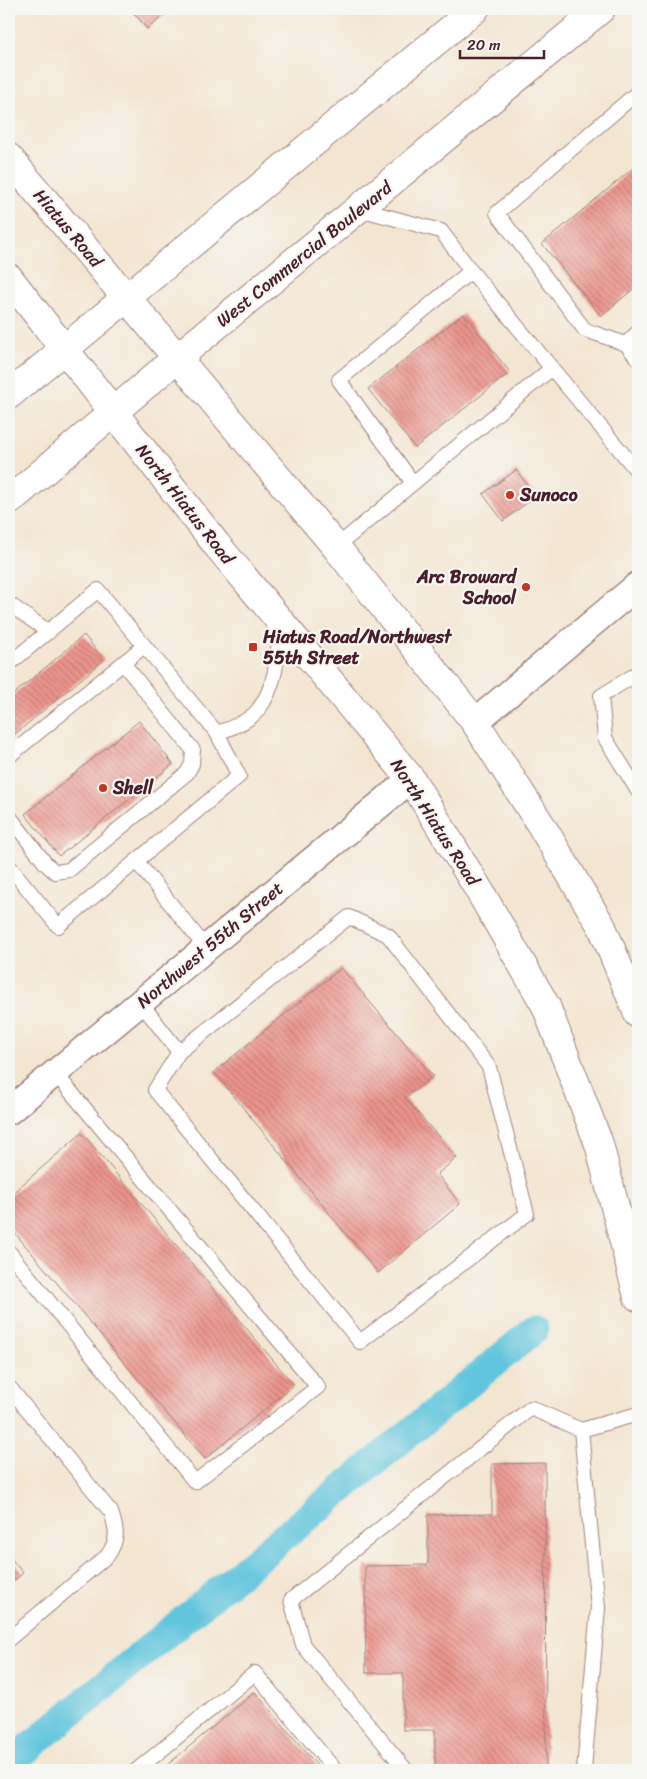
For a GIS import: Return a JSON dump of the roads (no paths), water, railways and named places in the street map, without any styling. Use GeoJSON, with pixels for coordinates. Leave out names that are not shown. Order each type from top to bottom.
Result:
{"type":"FeatureCollection","features":[{"type":"Feature","properties":{"kind":"main road"},"geometry":{"type":"LineString","coordinates":[[9,395],[475,9]]}},
{"type":"Feature","properties":{"kind":"main road","name":"West Commercial Boulevard"},"geometry":{"type":"LineString","coordinates":[[9,501],[177,358],[600,9]]}},
{"type":"Feature","properties":{"kind":"main road","name":"Hiatus Road"},"geometry":{"type":"LineString","coordinates":[[9,158],[126,298]]}},
{"type":"Feature","properties":{"kind":"main road"},"geometry":{"type":"LineString","coordinates":[[9,278],[114,413]]}},
{"type":"Feature","properties":{"kind":"main road"},"geometry":{"type":"LineString","coordinates":[[126,298],[336,547],[475,722],[541,825],[602,928],[638,1014]]}},
{"type":"Feature","properties":{"kind":"main road","name":"North Hiatus Road"},"geometry":{"type":"LineString","coordinates":[[114,413],[280,623],[411,779],[479,890],[546,1006],[599,1144],[638,1297]]}},
{"type":"Feature","properties":{"kind":"street"},"geometry":{"type":"LineString","coordinates":[[475,722],[638,585]]}},
{"type":"Feature","properties":{"kind":"street","name":"Northwest 55th Street"},"geometry":{"type":"LineString","coordinates":[[9,1111],[411,779]]}},
{"type":"Feature","properties":{"kind":"lane"},"geometry":{"type":"LineString","coordinates":[[638,92],[497,213],[585,330],[626,344],[638,359]]}},
{"type":"Feature","properties":{"kind":"lane"},"geometry":{"type":"LineString","coordinates":[[358,209],[441,231],[471,272],[638,472]]}},
{"type":"Feature","properties":{"kind":"lane"},"geometry":{"type":"LineString","coordinates":[[413,483],[339,380],[471,272]]}},
{"type":"Feature","properties":{"kind":"lane"},"geometry":{"type":"LineString","coordinates":[[626,344],[638,332]]}},
{"type":"Feature","properties":{"kind":"lane"},"geometry":{"type":"LineString","coordinates":[[336,547],[552,368]]}},
{"type":"Feature","properties":{"kind":"lane"},"geometry":{"type":"LineString","coordinates":[[9,664],[98,590],[217,733],[239,776],[58,926],[9,866]]}},
{"type":"Feature","properties":{"kind":"lane"},"geometry":{"type":"LineString","coordinates":[[9,604],[49,632]]}},
{"type":"Feature","properties":{"kind":"lane"},"geometry":{"type":"LineString","coordinates":[[217,733],[238,725],[257,712],[270,690],[277,659],[280,623]]}},
{"type":"Feature","properties":{"kind":"lane"},"geometry":{"type":"LineString","coordinates":[[9,756],[144,646]]}},
{"type":"Feature","properties":{"kind":"lane"},"geometry":{"type":"LineString","coordinates":[[9,816],[46,864],[55,872],[69,870],[187,774],[192,764],[193,750],[123,663]]}},
{"type":"Feature","properties":{"kind":"lane"},"geometry":{"type":"LineString","coordinates":[[638,673],[601,696],[605,738],[638,790]]}},
{"type":"Feature","properties":{"kind":"lane"},"geometry":{"type":"LineString","coordinates":[[137,862],[206,948]]}},
{"type":"Feature","properties":{"kind":"lane"},"geometry":{"type":"LineString","coordinates":[[349,918],[388,935],[489,1067],[527,1214],[360,1342],[155,1090],[179,1052],[349,918]]}},
{"type":"Feature","properties":{"kind":"lane"},"geometry":{"type":"LineString","coordinates":[[140,1002],[179,1052]]}},
{"type":"Feature","properties":{"kind":"lane"},"geometry":{"type":"LineString","coordinates":[[9,1252],[195,1482],[318,1387],[55,1072]]}},
{"type":"Feature","properties":{"kind":"lane"},"geometry":{"type":"LineString","coordinates":[[9,1387],[111,1512],[116,1535],[114,1546],[107,1556],[9,1639]]}},
{"type":"Feature","properties":{"kind":"lane"},"geometry":{"type":"LineString","coordinates":[[406,1770],[303,1645],[291,1600],[531,1408],[581,1430],[638,1414]]}},
{"type":"Feature","properties":{"kind":"lane"},"geometry":{"type":"LineString","coordinates":[[581,1430],[598,1608],[584,1770]]}},
{"type":"Feature","properties":{"kind":"lane"},"geometry":{"type":"LineString","coordinates":[[137,1770],[255,1674],[335,1770]]}},
{"type":"Feature","properties":{"kind":"waterway"},"geometry":{"type":"LineString","coordinates":[[9,1764],[534,1330]]}},
{"type":"Feature","properties":{"kind":"place","name":"Sunoco"},"geometry":{"type":"Point","coordinates":[510,495]}},
{"type":"Feature","properties":{"kind":"place","name":"Arc Broward School"},"geometry":{"type":"Point","coordinates":[526,587]}},
{"type":"Feature","properties":{"kind":"place","name":"Hiatus Road/Northwest 55th Street"},"geometry":{"type":"Point","coordinates":[253,647]}},
{"type":"Feature","properties":{"kind":"place","name":"Shell"},"geometry":{"type":"Point","coordinates":[103,788]}}]}
